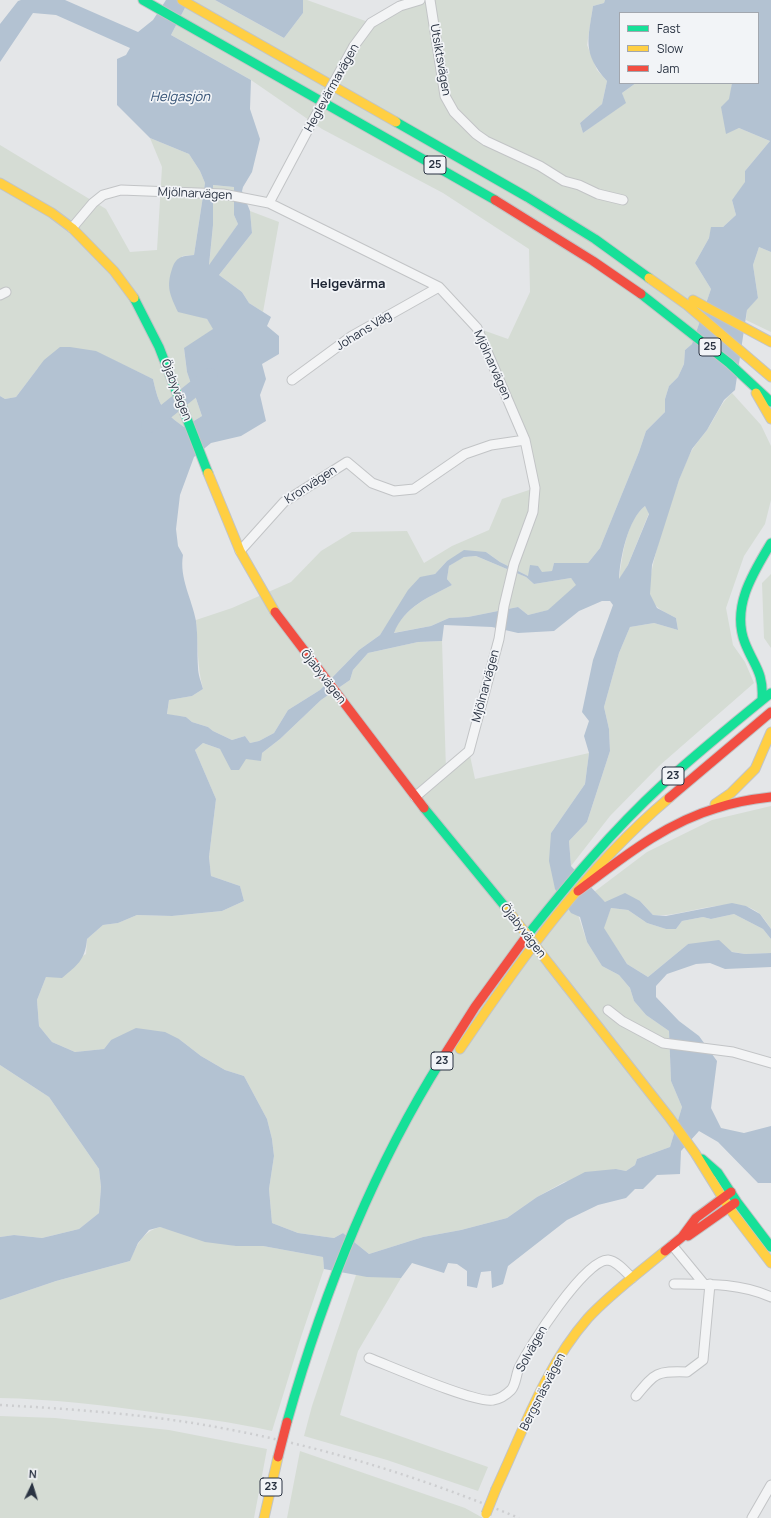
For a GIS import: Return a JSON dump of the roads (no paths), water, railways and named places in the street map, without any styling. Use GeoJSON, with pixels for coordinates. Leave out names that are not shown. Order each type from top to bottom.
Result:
{"type":"FeatureCollection","features":[{"type":"Feature","properties":{"kind":"main road","name":"25"},"geometry":{"type":"LineString","coordinates":[[143,0],[518,213],[584,253],[676,319],[747,379],[771,402]]}},
{"type":"Feature","properties":{"kind":"main road","name":"25"},"geometry":{"type":"LineString","coordinates":[[182,0],[595,238],[689,302]]}},
{"type":"Feature","properties":{"kind":"main road","name":"Öjabyvägen"},"geometry":{"type":"LineString","coordinates":[[0,183],[52,213],[72,228],[114,271],[130,291],[158,347],[224,516],[240,551],[277,616],[415,796],[507,910],[669,1117],[695,1153],[722,1198],[771,1263]]}},
{"type":"Feature","properties":{"kind":"main road"},"geometry":{"type":"LineString","coordinates":[[689,302],[771,342]]}},
{"type":"Feature","properties":{"kind":"main road"},"geometry":{"type":"LineString","coordinates":[[689,302],[771,377]]}},
{"type":"Feature","properties":{"kind":"main road"},"geometry":{"type":"LineString","coordinates":[[747,379],[771,419]]}},
{"type":"Feature","properties":{"kind":"main road"},"geometry":{"type":"LineString","coordinates":[[762,700],[763,678],[761,670],[744,642],[740,612],[750,580],[771,543]]}},
{"type":"Feature","properties":{"kind":"main road","name":"23"},"geometry":{"type":"LineString","coordinates":[[272,1518],[282,1457],[308,1345],[354,1237],[372,1188],[417,1101],[465,1023],[506,963],[555,901],[601,847],[653,794],[726,728],[771,693]]}},
{"type":"Feature","properties":{"kind":"main road","name":"23"},"geometry":{"type":"LineString","coordinates":[[354,1237],[425,1103],[498,992],[561,910],[594,876],[618,846],[657,808],[771,712]]}},
{"type":"Feature","properties":{"kind":"main road"},"geometry":{"type":"LineString","coordinates":[[594,876],[657,834],[700,813],[731,793],[755,769],[771,732]]}},
{"type":"Feature","properties":{"kind":"main road"},"geometry":{"type":"LineString","coordinates":[[700,813],[721,806],[771,797]]}},
{"type":"Feature","properties":{"kind":"main road","name":"Öjabyvägen"},"geometry":{"type":"LineString","coordinates":[[695,1153],[718,1173],[737,1202],[771,1247]]}},
{"type":"Feature","properties":{"kind":"main road","name":"Bergsnäsvägen"},"geometry":{"type":"LineString","coordinates":[[682,1237],[684,1230],[731,1192]]}},
{"type":"Feature","properties":{"kind":"main road","name":"Bergsnäsvägen"},"geometry":{"type":"LineString","coordinates":[[485,1516],[545,1383],[566,1347],[588,1318],[632,1278],[682,1237],[690,1236],[737,1202]]}},
{"type":"Feature","properties":{"kind":"main road","name":"23"},"geometry":{"type":"LineString","coordinates":[[264,1518],[282,1457]]}},
{"type":"Feature","properties":{"kind":"street","name":"Heglevärmavägen"},"geometry":{"type":"LineString","coordinates":[[269,203],[354,46],[371,23],[400,6],[420,0]]}},
{"type":"Feature","properties":{"kind":"street","name":"Utsiktsvägen"},"geometry":{"type":"LineString","coordinates":[[430,0],[445,96],[454,112],[476,134],[486,141],[540,166],[564,180],[598,194],[623,200]]}},
{"type":"Feature","properties":{"kind":"street","name":"Mjölnarvägen"},"geometry":{"type":"LineString","coordinates":[[72,228],[93,203],[111,192],[133,190],[231,195],[269,203],[439,287],[477,328],[525,440],[535,488],[533,512],[514,564],[504,606],[499,639],[469,751],[415,796]]}},
{"type":"Feature","properties":{"kind":"street","name":"Johans Väg"},"geometry":{"type":"LineString","coordinates":[[292,380],[352,336],[439,287]]}},
{"type":"Feature","properties":{"kind":"street","name":"Kronvägen"},"geometry":{"type":"LineString","coordinates":[[240,551],[284,502],[347,462],[372,483],[394,491],[414,489],[465,454],[491,445],[525,440]]}},
{"type":"Feature","properties":{"kind":"street"},"geometry":{"type":"LineString","coordinates":[[608,1010],[629,1025],[663,1043],[733,1052],[771,1063]]}},
{"type":"Feature","properties":{"kind":"street"},"geometry":{"type":"LineString","coordinates":[[636,1396],[650,1378],[657,1374],[666,1371],[687,1372],[703,1360],[707,1284],[672,1245]]}},
{"type":"Feature","properties":{"kind":"street","name":"Solvägen"},"geometry":{"type":"LineString","coordinates":[[369,1358],[452,1390],[491,1401],[502,1397],[513,1389],[518,1369],[534,1340],[554,1311],[585,1275],[599,1262],[607,1260],[614,1261],[632,1278]]}},
{"type":"Feature","properties":{"kind":"street"},"geometry":{"type":"LineString","coordinates":[[674,1284],[707,1284],[744,1288],[771,1297]]}},
{"type":"Feature","properties":{"kind":"street"},"geometry":{"type":"LineString","coordinates":[[752,1518],[771,1485]]}},
{"type":"Feature","properties":{"kind":"water","name":"Helgasjön"},"geometry":{"type":"Polygon","coordinates":[[[65,0],[138,32],[153,20],[166,0],[189,0],[171,35],[251,80],[250,109],[260,139],[252,172],[242,191],[250,211],[252,233],[219,275],[242,292],[249,303],[271,317],[267,326],[279,336],[279,354],[262,364],[266,379],[260,395],[266,421],[241,436],[211,443],[194,457],[180,495],[176,529],[178,546],[183,555],[182,564],[184,580],[196,621],[198,670],[203,689],[192,696],[169,700],[167,714],[186,717],[192,722],[208,727],[232,740],[245,736],[250,743],[259,741],[274,733],[288,710],[320,690],[359,650],[380,635],[408,590],[420,577],[435,574],[447,561],[464,550],[486,552],[500,562],[528,576],[530,565],[538,566],[542,572],[552,571],[554,563],[588,563],[600,548],[646,431],[665,412],[665,399],[669,386],[678,377],[684,364],[685,350],[692,344],[711,289],[695,263],[709,238],[711,227],[723,227],[736,215],[732,200],[745,182],[745,171],[770,141],[739,128],[726,134],[721,107],[729,99],[732,84],[759,84],[759,12],[619,12],[619,84],[635,84],[622,93],[626,103],[583,133],[580,123],[602,104],[607,81],[599,71],[590,54],[589,37],[593,6],[604,3],[605,0],[771,0],[771,252],[759,247],[753,265],[758,298],[747,310],[735,390],[724,400],[707,430],[692,449],[679,480],[652,565],[650,594],[657,608],[676,618],[678,630],[654,623],[630,627],[619,653],[604,707],[609,729],[610,751],[587,822],[569,841],[571,866],[605,902],[625,893],[640,901],[653,915],[666,916],[732,903],[746,906],[760,914],[771,929],[771,939],[763,929],[734,914],[711,919],[703,917],[682,921],[676,929],[666,929],[647,923],[628,910],[611,908],[604,928],[627,964],[648,977],[688,944],[719,940],[732,952],[745,954],[771,953],[771,967],[725,969],[710,963],[696,964],[667,974],[656,986],[656,997],[679,1021],[699,1036],[717,1061],[711,1108],[721,1128],[744,1133],[771,1126],[771,1183],[758,1183],[718,1142],[699,1131],[681,1151],[680,1174],[657,1175],[643,1189],[635,1189],[626,1198],[598,1205],[567,1220],[508,1266],[503,1284],[492,1288],[491,1271],[481,1272],[477,1288],[467,1286],[467,1271],[457,1264],[448,1263],[444,1273],[412,1263],[401,1278],[367,1277],[324,1269],[323,1257],[263,1246],[236,1246],[205,1242],[160,1227],[149,1230],[138,1243],[130,1261],[56,1281],[0,1300],[0,1237],[14,1235],[42,1238],[79,1229],[99,1213],[101,1187],[99,1169],[49,1097],[0,1065],[0,396],[5,399],[16,397],[44,360],[60,347],[96,351],[153,379],[157,396],[162,407],[171,417],[184,427],[202,416],[187,372],[184,348],[213,329],[207,319],[178,312],[171,296],[169,286],[170,275],[175,262],[182,257],[194,255],[205,183],[200,171],[189,154],[150,138],[117,105],[117,59],[126,55],[130,48],[56,15],[33,13],[0,62],[0,24],[18,1],[65,0]],[[213,185],[213,225],[209,265],[238,224],[234,215],[234,187],[213,185]],[[645,506],[634,520],[626,540],[621,561],[619,579],[628,565],[649,514],[645,506]],[[476,556],[464,557],[449,566],[447,579],[452,585],[418,604],[404,616],[394,633],[431,626],[449,618],[468,617],[518,607],[528,615],[548,610],[576,585],[571,578],[534,584],[526,577],[476,556]],[[602,601],[579,611],[554,631],[518,633],[492,627],[444,625],[442,641],[418,642],[368,653],[353,670],[350,680],[321,700],[280,739],[262,753],[261,761],[246,759],[239,770],[231,770],[220,749],[203,743],[195,750],[216,799],[209,857],[211,876],[240,886],[244,901],[222,911],[172,916],[137,915],[118,923],[103,925],[87,939],[82,958],[72,970],[62,978],[46,977],[37,1000],[39,1026],[52,1042],[75,1052],[104,1049],[111,1040],[136,1028],[165,1032],[179,1039],[201,1056],[225,1070],[244,1076],[267,1119],[272,1139],[274,1156],[269,1189],[272,1223],[298,1233],[334,1238],[343,1233],[369,1254],[423,1237],[461,1230],[507,1218],[537,1197],[585,1172],[616,1169],[626,1171],[635,1165],[637,1159],[670,1147],[682,1107],[671,1081],[669,1031],[646,1015],[634,1001],[630,988],[619,975],[602,966],[587,942],[580,917],[571,913],[555,889],[549,861],[551,833],[585,784],[589,753],[584,736],[589,721],[582,712],[593,660],[613,605],[610,601],[602,601]]]}},
{"type":"Feature","properties":{"kind":"water"},"geometry":{"type":"Polygon","coordinates":[[[215,0],[303,0],[303,13],[284,38],[215,0]]]}},
{"type":"Feature","properties":{"kind":"waterway"},"geometry":{"type":"LineString","coordinates":[[149,425],[210,376]]}},
{"type":"Feature","properties":{"kind":"railway"},"geometry":{"type":"LineString","coordinates":[[0,1405],[135,1415],[189,1422],[294,1443],[408,1476],[519,1518]]}},
{"type":"Feature","properties":{"kind":"district","name":"Helgevärma"},"geometry":{"type":"Point","coordinates":[348,284]}}]}
